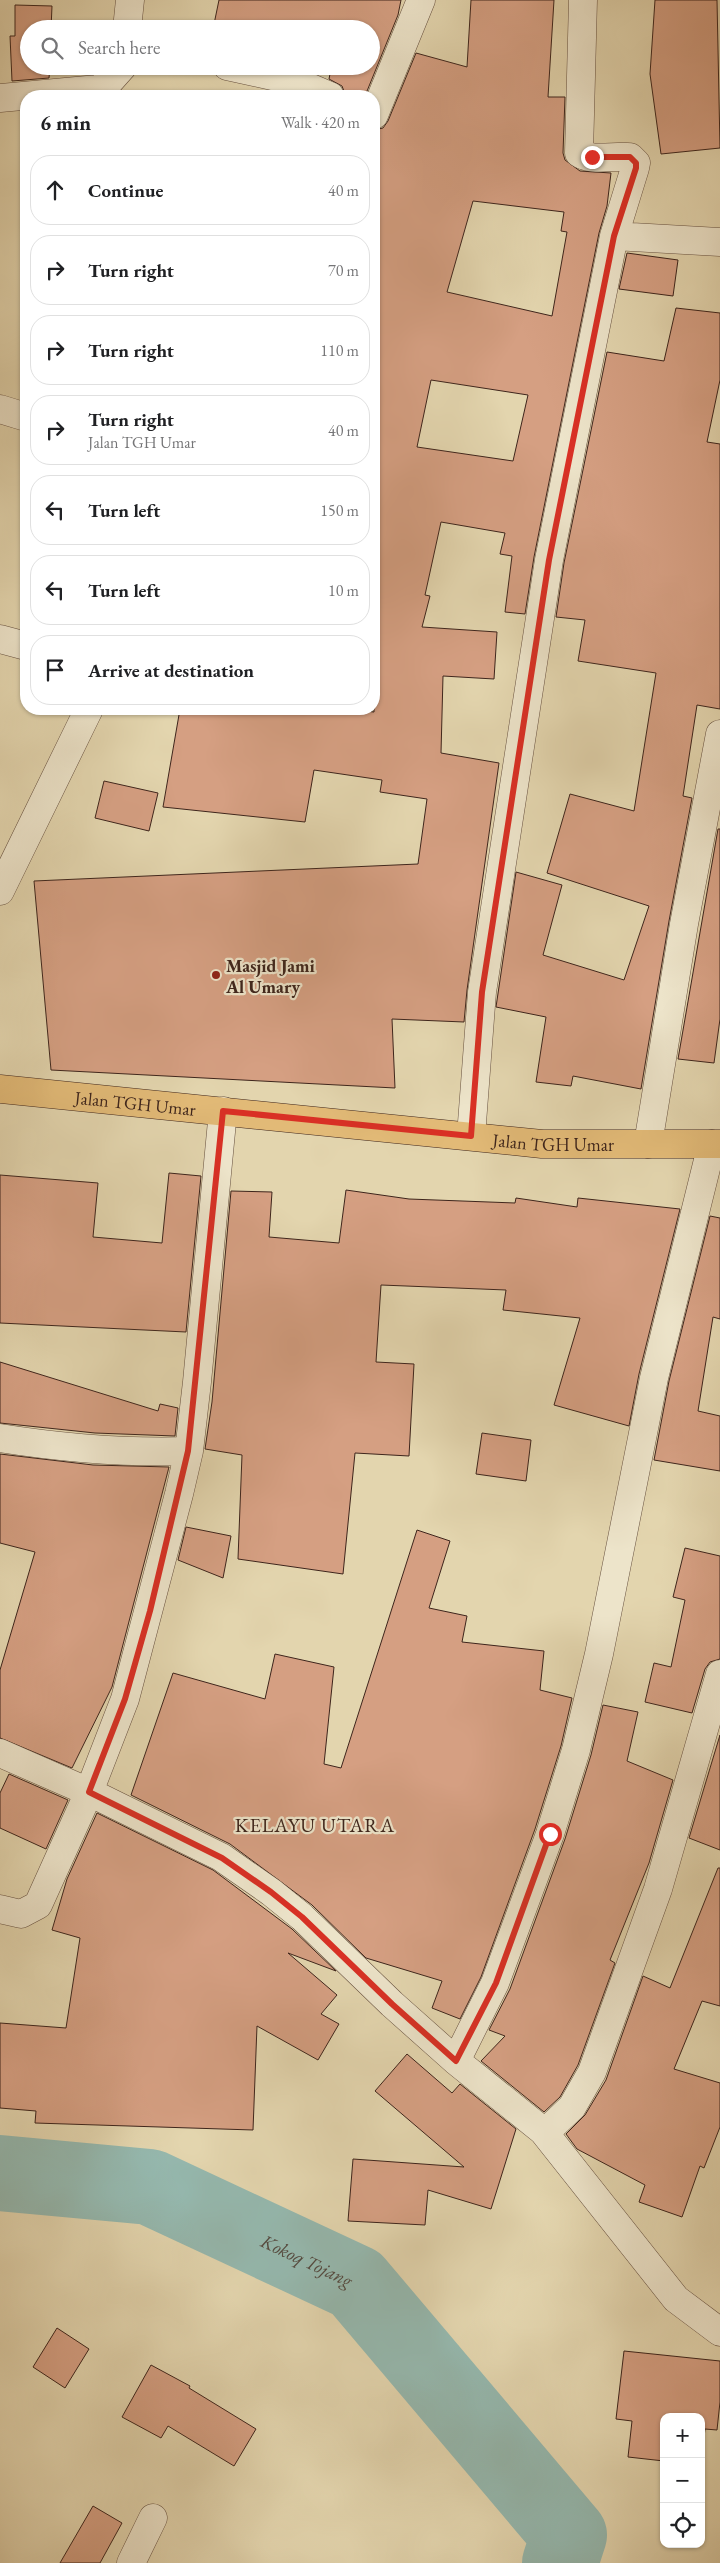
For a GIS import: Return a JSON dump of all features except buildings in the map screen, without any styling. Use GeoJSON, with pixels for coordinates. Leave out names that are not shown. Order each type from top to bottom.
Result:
{"type":"FeatureCollection","features":[{"type":"Feature","properties":{"kind":"main road","name":"Jalan TGH Umar"},"geometry":{"type":"LineString","coordinates":[[0,1089],[542,1144],[716,1144]]}},
{"type":"Feature","properties":{"kind":"street"},"geometry":{"type":"LineString","coordinates":[[128,20],[130,0]]}},
{"type":"Feature","properties":{"kind":"street"},"geometry":{"type":"LineString","coordinates":[[380,100],[422,0]]}},
{"type":"Feature","properties":{"kind":"street"},"geometry":{"type":"LineString","coordinates":[[471,1136],[482,992],[549,560],[614,236],[636,163],[630,157],[592,157],[579,153],[583,0]]}},
{"type":"Feature","properties":{"kind":"street"},"geometry":{"type":"LineString","coordinates":[[87,90],[98,89],[107,84],[115,75]]}},
{"type":"Feature","properties":{"kind":"street"},"geometry":{"type":"LineString","coordinates":[[119,90],[122,75]]}},
{"type":"Feature","properties":{"kind":"street"},"geometry":{"type":"LineString","coordinates":[[265,75],[295,82],[315,90]]}},
{"type":"Feature","properties":{"kind":"street"},"geometry":{"type":"LineString","coordinates":[[0,98],[20,96]]}},
{"type":"Feature","properties":{"kind":"street"},"geometry":{"type":"LineString","coordinates":[[614,236],[720,242]]}},
{"type":"Feature","properties":{"kind":"street"},"geometry":{"type":"LineString","coordinates":[[0,409],[20,415]]}},
{"type":"Feature","properties":{"kind":"street"},"geometry":{"type":"LineString","coordinates":[[0,639],[20,644]]}},
{"type":"Feature","properties":{"kind":"street"},"geometry":{"type":"LineString","coordinates":[[0,891],[86,715]]}},
{"type":"Feature","properties":{"kind":"street"},"geometry":{"type":"LineString","coordinates":[[648,1144],[684,924],[720,734]]}},
{"type":"Feature","properties":{"kind":"street"},"geometry":{"type":"LineString","coordinates":[[0,1909],[21,1914],[38,1905],[89,1792],[125,1699],[150,1611],[188,1451],[223,1111]]}},
{"type":"Feature","properties":{"kind":"street"},"geometry":{"type":"LineString","coordinates":[[456,2061],[496,1983],[550,1834],[576,1750],[599,1654],[654,1378],[716,1144]]}},
{"type":"Feature","properties":{"kind":"street"},"geometry":{"type":"LineString","coordinates":[[0,1438],[86,1450],[188,1451]]}},
{"type":"Feature","properties":{"kind":"street"},"geometry":{"type":"LineString","coordinates":[[543,2131],[553,2126],[572,2107],[592,2072],[658,1889],[720,1674]]}},
{"type":"Feature","properties":{"kind":"street"},"geometry":{"type":"LineString","coordinates":[[0,1753],[89,1792],[222,1858],[271,1892],[302,1917],[392,2004],[456,2061],[543,2131],[676,2299],[720,2332]]}},
{"type":"Feature","properties":{"kind":"street"},"geometry":{"type":"LineString","coordinates":[[132,2563],[153,2518]]}},
{"type":"Feature","properties":{"kind":"waterway","name":"Kokoq Tojang"},"geometry":{"type":"LineString","coordinates":[[0,2173],[150,2187],[356,2283],[569,2535],[560,2563]]}},
{"type":"Feature","properties":{"kind":"place","name":"Masjid Jami Al Umary"},"geometry":{"type":"Point","coordinates":[216,975]}},
{"type":"Feature","properties":{"kind":"district","name":"KELAYU UTARA"},"geometry":{"type":"Point","coordinates":[315,1825]}},
{"type":"Feature","properties":{"kind":"route"},"geometry":{"type":"LineString","coordinates":[[550,1834],[496,1983],[456,2061],[392,2004],[302,1917],[271,1892],[222,1858],[89,1792],[125,1699],[150,1611],[188,1451],[197,1382],[223,1111],[471,1136],[482,992],[513,782],[549,560],[614,236],[636,168],[634,159],[630,157],[592,157]]}}]}
